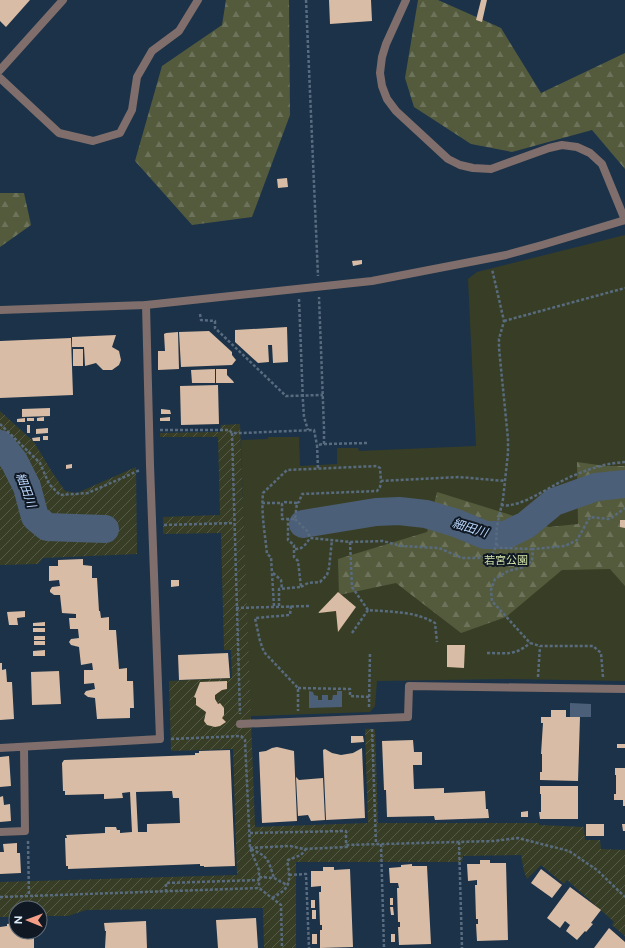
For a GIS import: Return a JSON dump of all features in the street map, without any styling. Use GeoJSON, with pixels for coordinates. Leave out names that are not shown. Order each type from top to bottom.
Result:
{"type":"FeatureCollection","features":[{"type":"Feature","properties":{"kind":"street"},"geometry":{"type":"LineString","coordinates":[[0,70],[63,0]]}},
{"type":"Feature","properties":{"kind":"street"},"geometry":{"type":"LineString","coordinates":[[0,78],[59,134],[93,141],[120,133],[132,110],[137,77],[152,51],[179,31],[198,0]]}},
{"type":"Feature","properties":{"kind":"street"},"geometry":{"type":"LineString","coordinates":[[0,310],[146,305],[372,281],[490,259],[625,220],[602,164],[590,153],[578,146],[562,145],[549,148],[491,169],[474,168],[460,165],[448,159],[396,111],[382,86],[380,73],[386,44],[406,0]]}},
{"type":"Feature","properties":{"kind":"street"},"geometry":{"type":"LineString","coordinates":[[0,748],[24,748],[160,739],[146,305]]}},
{"type":"Feature","properties":{"kind":"street"},"geometry":{"type":"LineString","coordinates":[[240,724],[408,716],[409,686],[625,689]]}},
{"type":"Feature","properties":{"kind":"street"},"geometry":{"type":"LineString","coordinates":[[0,832],[25,831],[24,748]]}},
{"type":"Feature","properties":{"kind":"path"},"geometry":{"type":"LineString","coordinates":[[306,0],[317,226]]}},
{"type":"Feature","properties":{"kind":"path"},"geometry":{"type":"LineString","coordinates":[[310,538],[350,542],[383,541],[401,546],[439,548],[462,558],[478,558],[488,556],[494,552],[508,453],[508,439],[499,348],[499,339],[504,321],[490,259]]}},
{"type":"Feature","properties":{"kind":"path"},"geometry":{"type":"LineString","coordinates":[[504,321],[625,288]]}},
{"type":"Feature","properties":{"kind":"path"},"geometry":{"type":"LineString","coordinates":[[299,289],[303,402],[304,417],[308,430]]}},
{"type":"Feature","properties":{"kind":"path"},"geometry":{"type":"LineString","coordinates":[[200,314],[200,320],[215,321],[215,328],[286,396],[323,396]]}},
{"type":"Feature","properties":{"kind":"path"},"geometry":{"type":"LineString","coordinates":[[320,321],[324,444]]}},
{"type":"Feature","properties":{"kind":"path"},"geometry":{"type":"LineString","coordinates":[[0,424],[40,463],[49,484],[60,495],[88,493],[150,465]]}},
{"type":"Feature","properties":{"kind":"path"},"geometry":{"type":"LineString","coordinates":[[150,430],[230,430],[232,433],[314,430],[317,445],[318,468]]}},
{"type":"Feature","properties":{"kind":"path"},"geometry":{"type":"LineString","coordinates":[[232,433],[240,724],[241,736],[245,740],[250,848],[259,870],[259,888]]}},
{"type":"Feature","properties":{"kind":"path"},"geometry":{"type":"LineString","coordinates":[[317,445],[368,443]]}},
{"type":"Feature","properties":{"kind":"path"},"geometry":{"type":"LineString","coordinates":[[501,505],[513,504],[532,497],[574,475],[612,462],[625,462]]}},
{"type":"Feature","properties":{"kind":"path"},"geometry":{"type":"LineString","coordinates":[[274,606],[271,557],[267,554],[262,514],[263,493],[287,470],[377,466],[380,468],[381,481],[380,487],[377,491],[302,494],[299,502],[297,503],[295,519]]}},
{"type":"Feature","properties":{"kind":"path"},"geometry":{"type":"LineString","coordinates":[[381,481],[459,477],[504,481]]}},
{"type":"Feature","properties":{"kind":"path"},"geometry":{"type":"LineString","coordinates":[[262,503],[297,503]]}},
{"type":"Feature","properties":{"kind":"path"},"geometry":{"type":"LineString","coordinates":[[282,504],[282,519],[295,519],[308,532],[310,538]]}},
{"type":"Feature","properties":{"kind":"path"},"geometry":{"type":"LineString","coordinates":[[496,543],[501,548],[533,549],[565,546],[577,540],[590,517],[610,519],[625,508]]}},
{"type":"Feature","properties":{"kind":"path"},"geometry":{"type":"LineString","coordinates":[[288,519],[288,540],[294,545],[294,557],[298,561],[301,587]]}},
{"type":"Feature","properties":{"kind":"path"},"geometry":{"type":"LineString","coordinates":[[161,525],[234,523]]}},
{"type":"Feature","properties":{"kind":"path"},"geometry":{"type":"LineString","coordinates":[[294,549],[301,549],[304,547],[310,538]]}},
{"type":"Feature","properties":{"kind":"path"},"geometry":{"type":"LineString","coordinates":[[279,606],[279,589],[301,587],[308,583],[320,582],[327,575],[332,540]]}},
{"type":"Feature","properties":{"kind":"path"},"geometry":{"type":"LineString","coordinates":[[350,542],[352,587],[368,610]]}},
{"type":"Feature","properties":{"kind":"path"},"geometry":{"type":"LineString","coordinates":[[533,549],[532,561],[524,567],[508,571],[495,579],[491,590],[492,601],[530,643],[540,646],[593,646],[601,653],[603,666],[603,689]]}},
{"type":"Feature","properties":{"kind":"path"},"geometry":{"type":"LineString","coordinates":[[272,573],[281,580],[282,589]]}},
{"type":"Feature","properties":{"kind":"path"},"geometry":{"type":"LineString","coordinates":[[291,606],[290,615],[255,618],[264,652],[298,688],[298,721]]}},
{"type":"Feature","properties":{"kind":"path"},"geometry":{"type":"LineString","coordinates":[[236,608],[310,606]]}},
{"type":"Feature","properties":{"kind":"path"},"geometry":{"type":"LineString","coordinates":[[352,633],[368,610]]}},
{"type":"Feature","properties":{"kind":"path"},"geometry":{"type":"LineString","coordinates":[[368,610],[415,614],[428,619],[435,623],[437,642]]}},
{"type":"Feature","properties":{"kind":"path"},"geometry":{"type":"LineString","coordinates":[[487,653],[513,653],[522,650],[530,643]]}},
{"type":"Feature","properties":{"kind":"path"},"geometry":{"type":"LineString","coordinates":[[537,688],[540,646]]}},
{"type":"Feature","properties":{"kind":"path"},"geometry":{"type":"LineString","coordinates":[[370,652],[369,697],[376,844]]}},
{"type":"Feature","properties":{"kind":"path"},"geometry":{"type":"LineString","coordinates":[[298,688],[350,689],[350,696],[369,697]]}},
{"type":"Feature","properties":{"kind":"path"},"geometry":{"type":"LineString","coordinates":[[160,739],[241,736]]}},
{"type":"Feature","properties":{"kind":"path"},"geometry":{"type":"LineString","coordinates":[[25,831],[28,836],[29,896]]}},
{"type":"Feature","properties":{"kind":"path"},"geometry":{"type":"LineString","coordinates":[[250,833],[346,831],[346,845]]}},
{"type":"Feature","properties":{"kind":"path"},"geometry":{"type":"LineString","coordinates":[[250,848],[290,846],[306,848],[347,847],[346,845],[459,842],[518,838],[569,851],[597,870],[625,896]]}},
{"type":"Feature","properties":{"kind":"path"},"geometry":{"type":"LineString","coordinates":[[459,842],[462,948]]}},
{"type":"Feature","properties":{"kind":"path"},"geometry":{"type":"LineString","coordinates":[[381,844],[384,948]]}},
{"type":"Feature","properties":{"kind":"path"},"geometry":{"type":"LineString","coordinates":[[250,848],[262,854],[266,858],[274,878]]}},
{"type":"Feature","properties":{"kind":"path"},"geometry":{"type":"LineString","coordinates":[[272,898],[284,891],[287,885],[289,875],[287,865],[288,860],[301,855],[306,848]]}},
{"type":"Feature","properties":{"kind":"path"},"geometry":{"type":"LineString","coordinates":[[289,875],[306,874],[309,948]]}},
{"type":"Feature","properties":{"kind":"path"},"geometry":{"type":"LineString","coordinates":[[166,892],[166,883],[274,878],[287,885]]}},
{"type":"Feature","properties":{"kind":"path"},"geometry":{"type":"LineString","coordinates":[[0,897],[259,888],[281,905],[282,948]]}},
{"type":"Feature","properties":{"kind":"green space"},"geometry":{"type":"Polygon","coordinates":[[[226,0],[289,0],[290,115],[252,217],[192,225],[135,161],[162,66],[222,25],[226,0]]]}},
{"type":"Feature","properties":{"kind":"green space"},"geometry":{"type":"Polygon","coordinates":[[[418,0],[438,0],[501,28],[541,93],[625,53],[625,169],[592,130],[512,152],[471,144],[414,107],[405,78],[418,0]]]}},
{"type":"Feature","properties":{"kind":"green space"},"geometry":{"type":"Polygon","coordinates":[[[0,193],[24,193],[31,225],[0,247],[0,193]]]}},
{"type":"Feature","properties":{"kind":"green space","name":"若宮公園"},"geometry":{"type":"Polygon","coordinates":[[[625,235],[625,681],[507,679],[377,681],[375,706],[370,712],[251,716],[249,714],[241,440],[268,439],[268,437],[299,437],[300,466],[337,464],[337,448],[358,448],[359,451],[476,446],[468,279],[477,272],[625,235]]]}},
{"type":"Feature","properties":{"kind":"green space"},"geometry":{"type":"Polygon","coordinates":[[[0,411],[34,442],[65,491],[77,493],[136,467],[137,554],[43,558],[38,564],[0,565],[0,411]]]}},
{"type":"Feature","properties":{"kind":"green space"},"geometry":{"type":"Polygon","coordinates":[[[240,424],[255,827],[368,823],[365,729],[375,729],[378,823],[539,823],[539,825],[584,827],[585,840],[600,840],[601,849],[625,850],[625,936],[612,925],[614,922],[567,880],[564,884],[541,865],[527,879],[521,855],[463,856],[462,862],[296,862],[296,948],[264,948],[263,908],[86,910],[68,916],[48,916],[48,900],[8,900],[8,917],[0,917],[0,882],[237,875],[233,749],[171,751],[169,681],[232,678],[231,650],[224,650],[221,533],[163,534],[163,517],[220,515],[218,437],[160,437],[160,433],[220,432],[221,425],[240,424]]]}},
{"type":"Feature","properties":{"kind":"green space"},"geometry":{"type":"Polygon","coordinates":[[[577,462],[605,466],[625,466],[625,586],[610,569],[562,570],[506,617],[461,633],[396,583],[339,595],[338,559],[427,532],[437,492],[549,527],[578,524],[577,462]]]}},
{"type":"Feature","properties":{"kind":"water"},"geometry":{"type":"Polygon","coordinates":[[[309,691],[318,696],[318,700],[322,700],[322,695],[328,695],[328,700],[332,700],[333,695],[337,695],[337,691],[342,691],[342,707],[309,708],[309,691]]]}},
{"type":"Feature","properties":{"kind":"water"},"geometry":{"type":"Polygon","coordinates":[[[570,703],[591,704],[591,717],[570,717],[570,703]]]}},
{"type":"Feature","properties":{"kind":"building"},"geometry":{"type":"Polygon","coordinates":[[[0,0],[30,0],[6,27],[0,21],[0,0]]]}},
{"type":"Feature","properties":{"kind":"building"},"geometry":{"type":"Polygon","coordinates":[[[329,0],[371,0],[372,21],[330,24],[329,0]]]}},
{"type":"Feature","properties":{"kind":"building"},"geometry":{"type":"Polygon","coordinates":[[[481,0],[487,0],[482,22],[476,20],[481,0]]]}},
{"type":"Feature","properties":{"kind":"building"},"geometry":{"type":"Polygon","coordinates":[[[287,178],[288,187],[278,188],[277,179],[287,178]]]}},
{"type":"Feature","properties":{"kind":"building"},"geometry":{"type":"Polygon","coordinates":[[[362,260],[362,264],[353,266],[352,261],[362,260]]]}},
{"type":"Feature","properties":{"kind":"building"},"geometry":{"type":"Polygon","coordinates":[[[287,327],[288,362],[273,363],[272,345],[268,345],[269,362],[258,363],[235,342],[235,330],[287,327]]]}},
{"type":"Feature","properties":{"kind":"building"},"geometry":{"type":"Polygon","coordinates":[[[209,331],[232,352],[232,355],[236,360],[232,365],[181,367],[179,332],[209,331]]]}},
{"type":"Feature","properties":{"kind":"building"},"geometry":{"type":"Polygon","coordinates":[[[178,332],[179,369],[158,370],[158,351],[165,351],[164,334],[178,332]]]}},
{"type":"Feature","properties":{"kind":"building"},"geometry":{"type":"Polygon","coordinates":[[[116,335],[112,347],[119,351],[121,360],[119,365],[112,370],[103,370],[96,363],[85,366],[84,347],[72,347],[72,337],[116,335]]]}},
{"type":"Feature","properties":{"kind":"building"},"geometry":{"type":"Polygon","coordinates":[[[71,338],[73,395],[0,398],[0,341],[71,338]]]}},
{"type":"Feature","properties":{"kind":"building"},"geometry":{"type":"Polygon","coordinates":[[[73,349],[83,349],[83,366],[73,366],[73,349]]]}},
{"type":"Feature","properties":{"kind":"building"},"geometry":{"type":"Polygon","coordinates":[[[215,369],[215,383],[192,383],[191,370],[215,369]]]}},
{"type":"Feature","properties":{"kind":"building"},"geometry":{"type":"Polygon","coordinates":[[[216,369],[227,369],[227,375],[234,383],[216,383],[216,369]]]}},
{"type":"Feature","properties":{"kind":"building"},"geometry":{"type":"Polygon","coordinates":[[[218,385],[219,424],[181,425],[180,386],[218,385]]]}},
{"type":"Feature","properties":{"kind":"building"},"geometry":{"type":"Polygon","coordinates":[[[50,408],[50,416],[22,417],[22,409],[50,408]]]}},
{"type":"Feature","properties":{"kind":"building"},"geometry":{"type":"Polygon","coordinates":[[[161,409],[170,410],[171,414],[161,414],[161,409]]]}},
{"type":"Feature","properties":{"kind":"building"},"geometry":{"type":"Polygon","coordinates":[[[44,417],[44,421],[37,421],[37,418],[44,417]]]}},
{"type":"Feature","properties":{"kind":"building"},"geometry":{"type":"Polygon","coordinates":[[[170,417],[170,421],[160,421],[160,418],[170,417]]]}},
{"type":"Feature","properties":{"kind":"building"},"geometry":{"type":"Polygon","coordinates":[[[25,418],[25,422],[17,422],[17,419],[25,418]]]}},
{"type":"Feature","properties":{"kind":"building"},"geometry":{"type":"Polygon","coordinates":[[[27,418],[34,418],[34,421],[27,421],[27,418]]]}},
{"type":"Feature","properties":{"kind":"building"},"geometry":{"type":"Polygon","coordinates":[[[27,425],[30,425],[30,433],[27,433],[27,425]]]}},
{"type":"Feature","properties":{"kind":"building"},"geometry":{"type":"Polygon","coordinates":[[[48,428],[48,433],[36,434],[36,429],[48,428]]]}},
{"type":"Feature","properties":{"kind":"building"},"geometry":{"type":"Polygon","coordinates":[[[43,436],[48,436],[48,440],[43,440],[43,436]]]}},
{"type":"Feature","properties":{"kind":"building"},"geometry":{"type":"Polygon","coordinates":[[[40,437],[40,441],[33,441],[32,438],[40,437]]]}},
{"type":"Feature","properties":{"kind":"building"},"geometry":{"type":"Polygon","coordinates":[[[72,464],[72,468],[66,469],[66,465],[72,464]]]}},
{"type":"Feature","properties":{"kind":"building"},"geometry":{"type":"Polygon","coordinates":[[[620,520],[625,520],[625,528],[620,527],[620,520]]]}},
{"type":"Feature","properties":{"kind":"building"},"geometry":{"type":"Polygon","coordinates":[[[83,559],[83,565],[92,566],[92,578],[97,578],[99,611],[101,618],[109,617],[109,630],[116,630],[119,669],[127,668],[127,681],[133,681],[134,708],[130,708],[130,718],[97,719],[95,698],[88,697],[84,694],[86,691],[95,689],[94,683],[84,684],[84,670],[93,670],[92,663],[81,665],[79,647],[71,645],[69,642],[71,639],[79,638],[78,629],[70,629],[69,618],[76,618],[76,614],[62,613],[60,595],[54,595],[50,592],[52,587],[60,586],[59,580],[49,581],[49,566],[58,566],[58,560],[83,559]]]}},
{"type":"Feature","properties":{"kind":"building"},"geometry":{"type":"Polygon","coordinates":[[[171,580],[179,580],[179,586],[171,587],[171,580]]]}},
{"type":"Feature","properties":{"kind":"building"},"geometry":{"type":"Polygon","coordinates":[[[338,592],[356,607],[338,632],[336,611],[318,613],[338,592]]]}},
{"type":"Feature","properties":{"kind":"building"},"geometry":{"type":"Polygon","coordinates":[[[25,611],[25,617],[17,618],[18,625],[9,625],[7,612],[25,611]]]}},
{"type":"Feature","properties":{"kind":"building"},"geometry":{"type":"Polygon","coordinates":[[[45,622],[45,626],[33,626],[33,623],[45,622]]]}},
{"type":"Feature","properties":{"kind":"building"},"geometry":{"type":"Polygon","coordinates":[[[33,628],[45,628],[45,632],[33,632],[33,628]]]}},
{"type":"Feature","properties":{"kind":"building"},"geometry":{"type":"Polygon","coordinates":[[[34,636],[45,636],[45,640],[34,640],[34,636]]]}},
{"type":"Feature","properties":{"kind":"building"},"geometry":{"type":"Polygon","coordinates":[[[34,641],[45,641],[45,645],[34,645],[34,641]]]}},
{"type":"Feature","properties":{"kind":"building"},"geometry":{"type":"Polygon","coordinates":[[[447,645],[465,645],[464,668],[447,667],[447,645]]]}},
{"type":"Feature","properties":{"kind":"building"},"geometry":{"type":"Polygon","coordinates":[[[45,650],[45,656],[33,656],[33,651],[45,650]]]}},
{"type":"Feature","properties":{"kind":"building"},"geometry":{"type":"Polygon","coordinates":[[[228,653],[230,678],[179,680],[178,655],[228,653]]]}},
{"type":"Feature","properties":{"kind":"building"},"geometry":{"type":"Polygon","coordinates":[[[0,663],[2,663],[2,670],[6,669],[7,682],[12,682],[14,719],[0,720],[0,663]]]}},
{"type":"Feature","properties":{"kind":"building"},"geometry":{"type":"Polygon","coordinates":[[[59,671],[61,704],[32,705],[31,672],[59,671]]]}},
{"type":"Feature","properties":{"kind":"building"},"geometry":{"type":"Polygon","coordinates":[[[227,681],[227,689],[222,690],[215,695],[215,699],[218,704],[220,703],[224,708],[224,715],[222,718],[226,722],[215,727],[207,725],[204,721],[206,712],[196,705],[196,698],[194,697],[200,682],[227,681]]]}},
{"type":"Feature","properties":{"kind":"building"},"geometry":{"type":"Polygon","coordinates":[[[551,710],[566,710],[566,717],[580,717],[578,781],[540,780],[540,772],[542,772],[541,754],[543,723],[541,723],[541,717],[551,717],[551,710]]]}},
{"type":"Feature","properties":{"kind":"building"},"geometry":{"type":"Polygon","coordinates":[[[351,736],[363,736],[364,742],[351,743],[351,736]]]}},
{"type":"Feature","properties":{"kind":"building"},"geometry":{"type":"Polygon","coordinates":[[[413,740],[414,752],[422,752],[422,765],[413,765],[414,789],[444,788],[444,793],[485,791],[486,809],[488,809],[489,818],[435,820],[434,816],[387,817],[386,790],[384,790],[382,741],[413,740]]]}},
{"type":"Feature","properties":{"kind":"building"},"geometry":{"type":"Polygon","coordinates":[[[617,744],[625,744],[625,748],[617,748],[617,744]]]}},
{"type":"Feature","properties":{"kind":"building"},"geometry":{"type":"Polygon","coordinates":[[[277,747],[294,751],[297,821],[262,823],[259,752],[277,747]]]}},
{"type":"Feature","properties":{"kind":"building"},"geometry":{"type":"Polygon","coordinates":[[[362,748],[365,818],[326,820],[323,750],[325,749],[332,753],[341,755],[353,753],[362,748]]]}},
{"type":"Feature","properties":{"kind":"building"},"geometry":{"type":"Polygon","coordinates":[[[230,750],[235,866],[204,867],[200,866],[200,864],[68,869],[68,866],[66,866],[66,835],[105,833],[105,827],[116,827],[117,830],[120,830],[120,833],[132,832],[130,792],[122,793],[123,798],[104,799],[104,794],[65,795],[65,791],[63,791],[62,763],[64,760],[195,755],[195,753],[199,753],[199,751],[230,750]],[[172,791],[136,792],[138,832],[147,832],[147,824],[180,823],[179,798],[173,798],[172,791]]]}},
{"type":"Feature","properties":{"kind":"building"},"geometry":{"type":"Polygon","coordinates":[[[9,756],[11,786],[0,787],[0,757],[9,756]]]}},
{"type":"Feature","properties":{"kind":"building"},"geometry":{"type":"Polygon","coordinates":[[[615,768],[625,768],[625,806],[623,806],[623,800],[614,800],[614,794],[616,794],[615,768]]]}},
{"type":"Feature","properties":{"kind":"building"},"geometry":{"type":"Polygon","coordinates":[[[296,777],[299,780],[323,778],[325,820],[311,821],[308,815],[298,816],[296,777]]]}},
{"type":"Feature","properties":{"kind":"building"},"geometry":{"type":"Polygon","coordinates":[[[540,786],[578,786],[578,819],[540,819],[540,786]]]}},
{"type":"Feature","properties":{"kind":"building"},"geometry":{"type":"Polygon","coordinates":[[[3,796],[4,805],[10,804],[11,821],[0,822],[0,797],[3,796]]]}},
{"type":"Feature","properties":{"kind":"building"},"geometry":{"type":"Polygon","coordinates":[[[528,811],[528,817],[521,817],[521,812],[528,811]]]}},
{"type":"Feature","properties":{"kind":"building"},"geometry":{"type":"Polygon","coordinates":[[[586,824],[604,824],[604,836],[586,836],[586,824]]]}},
{"type":"Feature","properties":{"kind":"building"},"geometry":{"type":"Polygon","coordinates":[[[622,824],[625,824],[625,831],[623,831],[622,824]]]}},
{"type":"Feature","properties":{"kind":"building"},"geometry":{"type":"Polygon","coordinates":[[[17,843],[17,853],[20,853],[21,873],[0,874],[0,852],[4,852],[3,844],[17,843]]]}},
{"type":"Feature","properties":{"kind":"building"},"geometry":{"type":"Polygon","coordinates":[[[480,860],[490,860],[490,863],[506,863],[508,940],[477,941],[476,924],[478,924],[478,919],[476,919],[475,885],[477,885],[477,880],[468,881],[467,864],[480,864],[480,860]]]}},
{"type":"Feature","properties":{"kind":"building"},"geometry":{"type":"Polygon","coordinates":[[[412,864],[412,866],[427,866],[431,944],[399,945],[398,927],[400,927],[400,922],[398,922],[397,888],[399,888],[398,883],[390,883],[389,868],[412,864]]]}},
{"type":"Feature","properties":{"kind":"building"},"geometry":{"type":"Polygon","coordinates":[[[323,867],[334,867],[334,870],[350,869],[353,947],[320,948],[320,930],[322,930],[322,925],[320,925],[319,892],[321,892],[321,886],[311,887],[311,871],[323,871],[323,867]]]}},
{"type":"Feature","properties":{"kind":"building"},"geometry":{"type":"Polygon","coordinates":[[[541,869],[562,885],[552,898],[531,883],[541,869]]]}},
{"type":"Feature","properties":{"kind":"building"},"geometry":{"type":"Polygon","coordinates":[[[570,887],[601,910],[591,923],[593,924],[577,940],[566,931],[570,925],[565,921],[560,928],[547,918],[570,887]]]}},
{"type":"Feature","properties":{"kind":"building"},"geometry":{"type":"Polygon","coordinates":[[[390,898],[393,898],[393,905],[390,905],[390,898]]]}},
{"type":"Feature","properties":{"kind":"building"},"geometry":{"type":"Polygon","coordinates":[[[311,900],[315,900],[315,908],[311,908],[311,900]]]}},
{"type":"Feature","properties":{"kind":"building"},"geometry":{"type":"Polygon","coordinates":[[[390,907],[393,907],[394,915],[391,915],[390,907]]]}},
{"type":"Feature","properties":{"kind":"building"},"geometry":{"type":"Polygon","coordinates":[[[312,910],[316,910],[316,919],[312,919],[312,910]]]}},
{"type":"Feature","properties":{"kind":"building"},"geometry":{"type":"Polygon","coordinates":[[[256,918],[258,948],[218,948],[216,920],[256,918]]]}},
{"type":"Feature","properties":{"kind":"building"},"geometry":{"type":"Polygon","coordinates":[[[146,921],[147,948],[105,948],[106,931],[104,923],[146,921]]]}},
{"type":"Feature","properties":{"kind":"building"},"geometry":{"type":"Polygon","coordinates":[[[7,924],[8,940],[34,940],[34,948],[0,948],[0,927],[7,926],[7,924]]]}},
{"type":"Feature","properties":{"kind":"building"},"geometry":{"type":"Polygon","coordinates":[[[609,928],[625,942],[625,948],[594,948],[609,928]]]}},
{"type":"Feature","properties":{"kind":"building"},"geometry":{"type":"Polygon","coordinates":[[[312,934],[317,934],[317,944],[312,944],[312,934]]]}},
{"type":"Feature","properties":{"kind":"building"},"geometry":{"type":"Polygon","coordinates":[[[391,934],[395,934],[395,942],[391,942],[391,934]]]}},
{"type":"Feature","properties":{"kind":"waterway","name":"細田川"},"geometry":{"type":"LineString","coordinates":[[0,444],[14,461],[27,487],[35,517],[47,527],[105,529]]}},
{"type":"Feature","properties":{"kind":"waterway","name":"細田川"},"geometry":{"type":"LineString","coordinates":[[303,524],[376,512],[399,511],[426,514],[456,523],[485,535],[506,535],[526,525],[554,502],[596,487],[625,484]]}}]}
